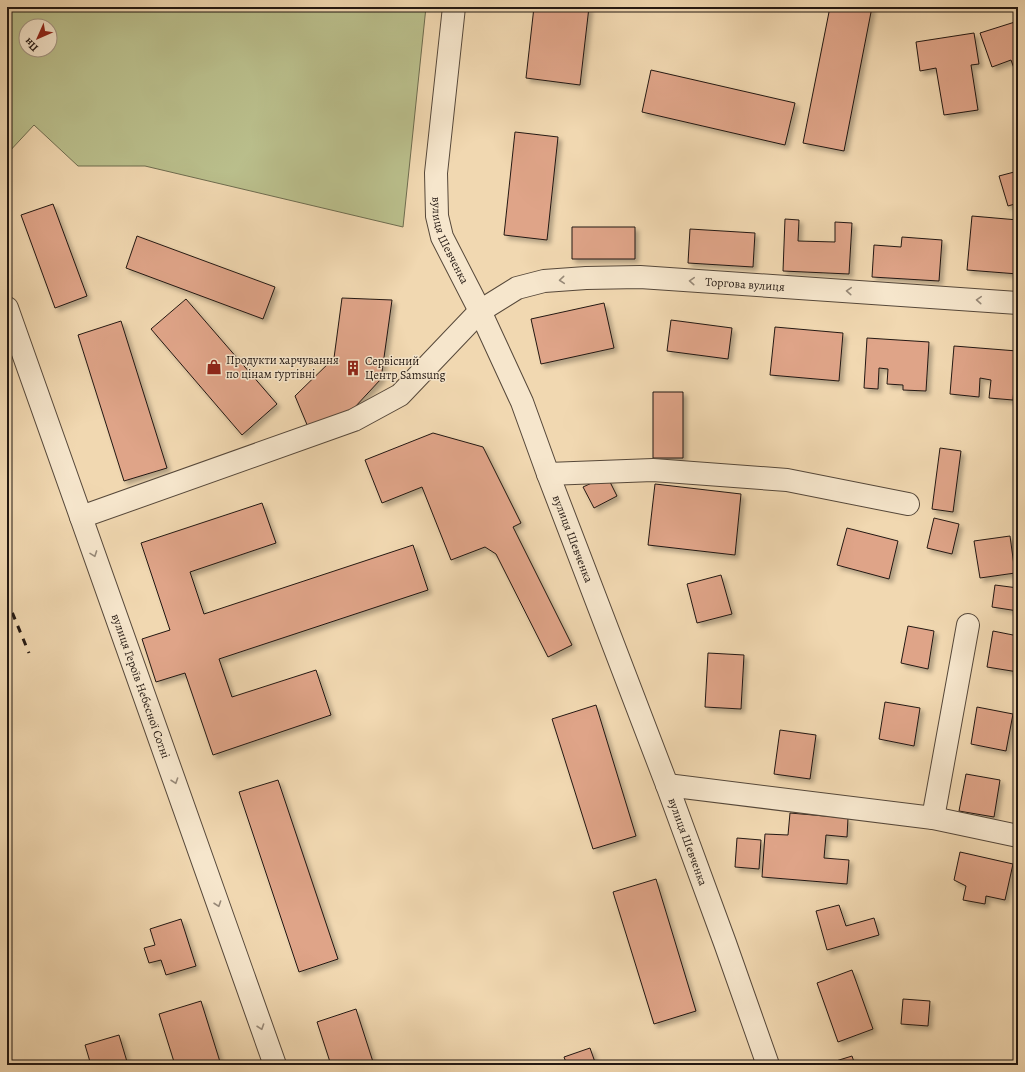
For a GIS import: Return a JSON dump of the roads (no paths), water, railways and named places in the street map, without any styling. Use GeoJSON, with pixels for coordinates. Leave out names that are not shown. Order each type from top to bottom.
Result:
{"type":"FeatureCollection","features":[{"type":"Feature","properties":{"kind":"street","name":"вулиця Шевченка"},"geometry":{"type":"LineString","coordinates":[[454,7],[436,173],[437,216],[442,237],[480,311],[522,402],[667,785],[768,1065]]}},
{"type":"Feature","properties":{"kind":"street","name":"Торгова вулиця"},"geometry":{"type":"LineString","coordinates":[[81,517],[354,420],[374,410],[400,395],[480,311],[517,288],[544,281],[586,278],[640,277],[1018,303]]}},
{"type":"Feature","properties":{"kind":"street","name":"вулиця Героїв Небесної Сотні"},"geometry":{"type":"LineString","coordinates":[[7,308],[275,1065]]}},
{"type":"Feature","properties":{"kind":"street"},"geometry":{"type":"LineString","coordinates":[[548,474],[652,470],[788,480],[908,504]]}},
{"type":"Feature","properties":{"kind":"street"},"geometry":{"type":"LineString","coordinates":[[932,818],[968,625]]}},
{"type":"Feature","properties":{"kind":"street"},"geometry":{"type":"LineString","coordinates":[[667,785],[932,818],[1018,836]]}},
{"type":"Feature","properties":{"kind":"railway"},"geometry":{"type":"LineString","coordinates":[[7,600],[29,653]]}},
{"type":"Feature","properties":{"kind":"place","name":"Продукти харчування по цінам ґуртівні"},"geometry":{"type":"Point","coordinates":[214,367]}},
{"type":"Feature","properties":{"kind":"place","name":"Сервісний Центр Samsung"},"geometry":{"type":"Point","coordinates":[353,368]}}]}
